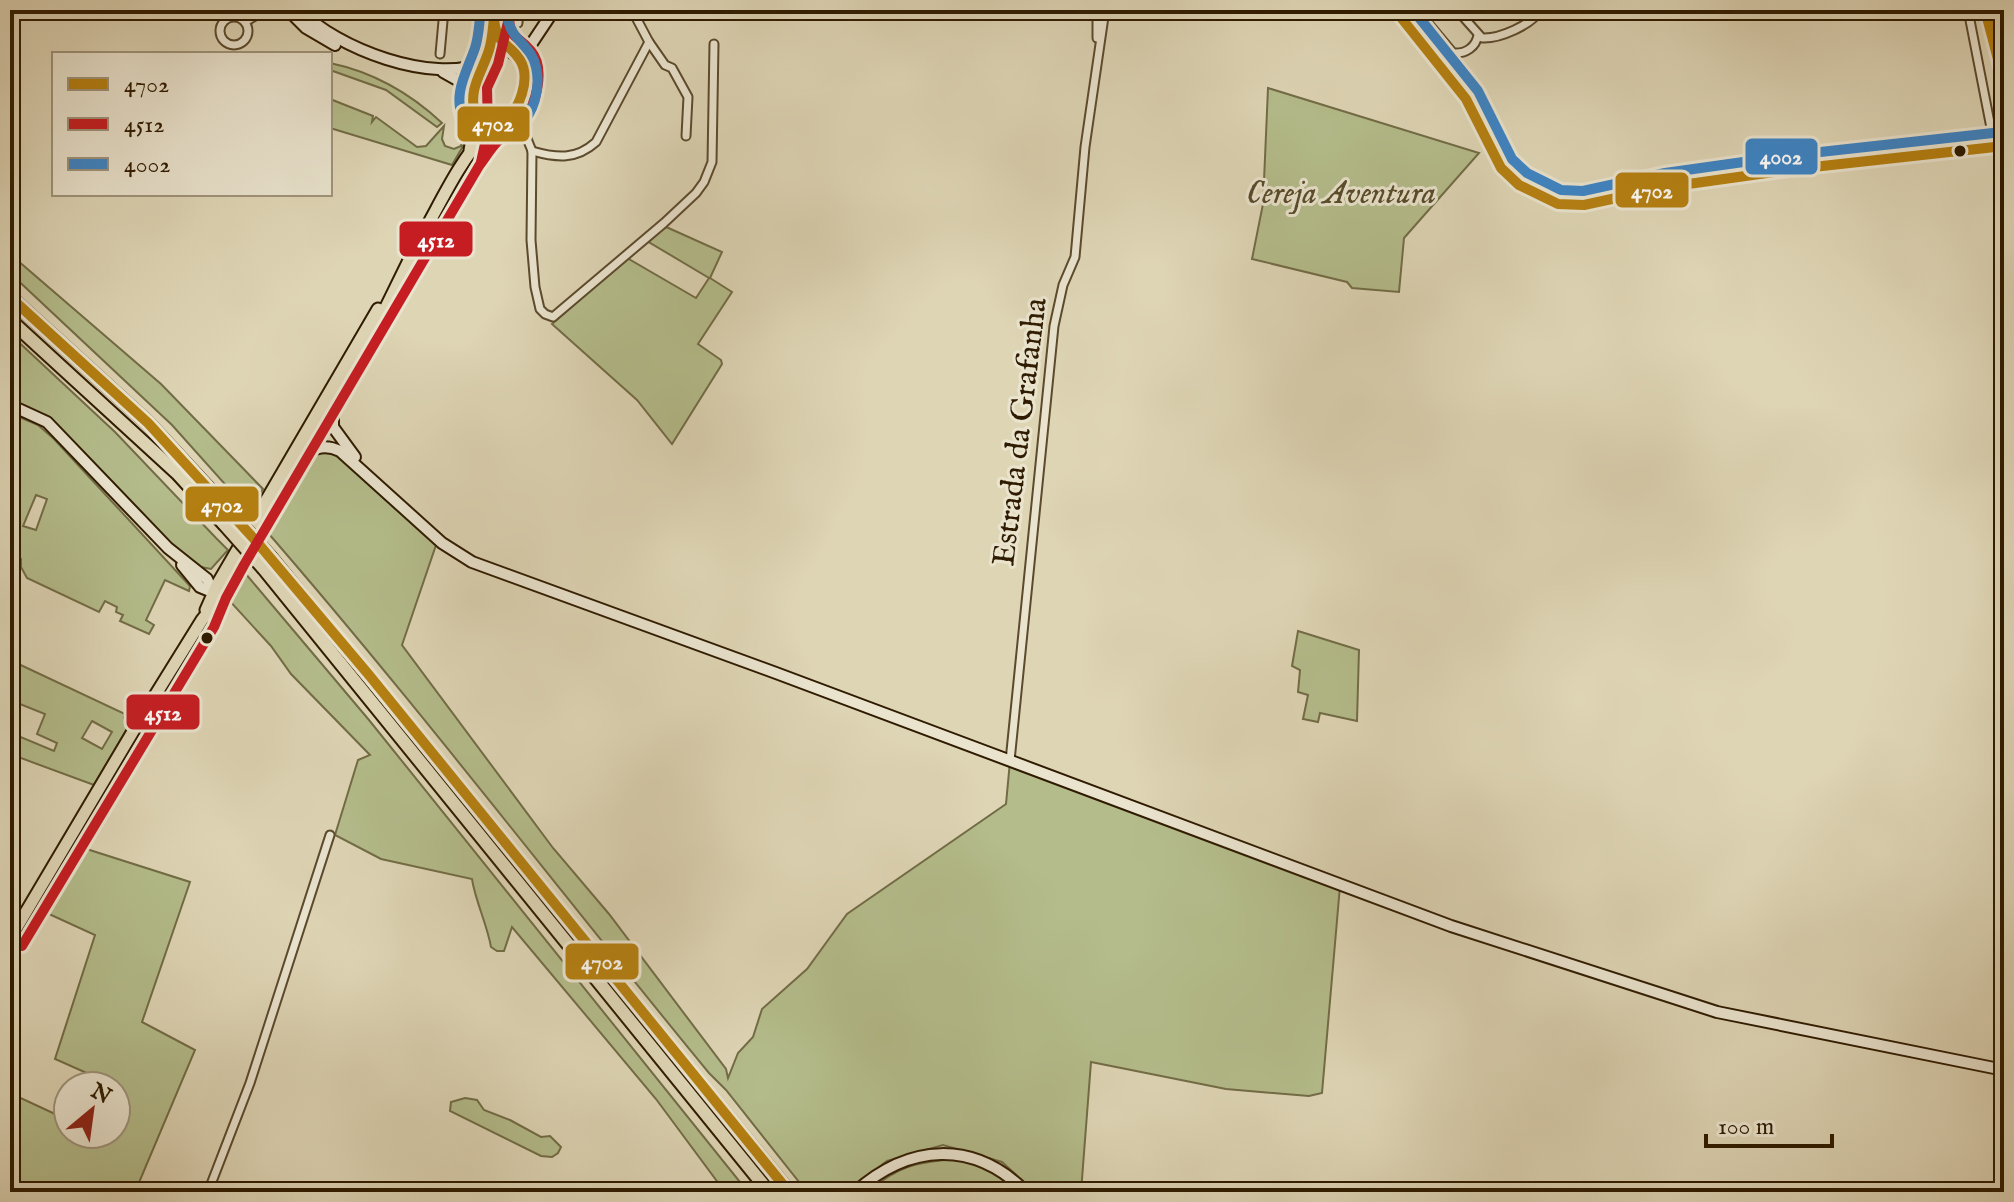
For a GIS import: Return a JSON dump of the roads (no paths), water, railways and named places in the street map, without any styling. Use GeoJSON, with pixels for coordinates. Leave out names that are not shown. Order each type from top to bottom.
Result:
{"type":"FeatureCollection","features":[{"type":"Feature","properties":{"kind":"highway"},"geometry":{"type":"LineString","coordinates":[[10,297],[148,423],[268,564],[377,684],[789,1192]]}},
{"type":"Feature","properties":{"kind":"highway"},"geometry":{"type":"LineString","coordinates":[[10,320],[228,518]]}},
{"type":"Feature","properties":{"kind":"highway"},"geometry":{"type":"LineString","coordinates":[[268,564],[769,1192]]}},
{"type":"Feature","properties":{"kind":"main road"},"geometry":{"type":"LineString","coordinates":[[217,594],[232,558],[467,158],[486,133],[512,113],[519,101],[524,68],[495,34],[495,15]]}},
{"type":"Feature","properties":{"kind":"main road"},"geometry":{"type":"LineString","coordinates":[[467,158],[473,139],[475,114],[472,101],[476,77],[484,61],[495,15]]}},
{"type":"Feature","properties":{"kind":"main road"},"geometry":{"type":"LineString","coordinates":[[484,61],[496,52],[510,51]]}},
{"type":"Feature","properties":{"kind":"main road"},"geometry":{"type":"LineString","coordinates":[[475,114],[484,122],[497,124]]}},
{"type":"Feature","properties":{"kind":"main road"},"geometry":{"type":"LineString","coordinates":[[10,939],[321,427],[367,346],[416,246]]}},
{"type":"Feature","properties":{"kind":"street"},"geometry":{"type":"LineString","coordinates":[[224,10],[228,19]]}},
{"type":"Feature","properties":{"kind":"street"},"geometry":{"type":"LineString","coordinates":[[245,22],[265,10]]}},
{"type":"Feature","properties":{"kind":"street"},"geometry":{"type":"LineString","coordinates":[[288,10],[306,28],[348,51],[457,71],[484,61]]}},
{"type":"Feature","properties":{"kind":"street"},"geometry":{"type":"LineString","coordinates":[[440,50],[444,10]]}},
{"type":"Feature","properties":{"kind":"street"},"geometry":{"type":"LineString","coordinates":[[518,23],[519,10]]}},
{"type":"Feature","properties":{"kind":"street"},"geometry":{"type":"LineString","coordinates":[[510,51],[530,46],[554,10]]}},
{"type":"Feature","properties":{"kind":"street"},"geometry":{"type":"LineString","coordinates":[[632,10],[649,42],[665,65],[672,68],[688,97],[686,136]]}},
{"type":"Feature","properties":{"kind":"street","name":"Estrada da Grafanha"},"geometry":{"type":"LineString","coordinates":[[1096,64],[1097,10]]}},
{"type":"Feature","properties":{"kind":"street","name":"Estrada da Grafanha"},"geometry":{"type":"LineString","coordinates":[[1010,761],[1054,326],[1057,303],[1075,257],[1096,64],[1105,10]]}},
{"type":"Feature","properties":{"kind":"street"},"geometry":{"type":"LineString","coordinates":[[1395,10],[1466,99],[1501,168],[1519,185],[1558,204],[1584,205],[1667,187],[2004,146]]}},
{"type":"Feature","properties":{"kind":"street"},"geometry":{"type":"LineString","coordinates":[[1417,10],[1453,53],[1466,52],[1474,46],[1478,35]]}},
{"type":"Feature","properties":{"kind":"street"},"geometry":{"type":"LineString","coordinates":[[1457,10],[1478,35],[1493,39],[1536,17],[1540,10]]}},
{"type":"Feature","properties":{"kind":"street"},"geometry":{"type":"LineString","coordinates":[[1968,10],[1991,128]]}},
{"type":"Feature","properties":{"kind":"street"},"geometry":{"type":"LineString","coordinates":[[1985,10],[2004,82]]}},
{"type":"Feature","properties":{"kind":"street"},"geometry":{"type":"LineString","coordinates":[[300,11],[329,35],[376,55]]}},
{"type":"Feature","properties":{"kind":"street"},"geometry":{"type":"LineString","coordinates":[[237,17],[245,22],[248,34],[244,40],[226,46],[221,32],[222,24],[237,17]]}},
{"type":"Feature","properties":{"kind":"street"},"geometry":{"type":"LineString","coordinates":[[532,151],[563,157],[582,152],[596,142],[649,42]]}},
{"type":"Feature","properties":{"kind":"street"},"geometry":{"type":"LineString","coordinates":[[519,101],[520,119],[532,151],[531,240],[535,287],[540,309],[553,317],[664,223],[704,182],[712,162],[714,44]]}},
{"type":"Feature","properties":{"kind":"street"},"geometry":{"type":"LineString","coordinates":[[434,68],[459,81],[472,101]]}},
{"type":"Feature","properties":{"kind":"street"},"geometry":{"type":"LineString","coordinates":[[497,124],[513,129],[527,139]]}},
{"type":"Feature","properties":{"kind":"street"},"geometry":{"type":"LineString","coordinates":[[354,349],[321,415],[321,427],[328,441],[442,543],[472,562],[1451,926],[1717,1012],[2004,1070]]}},
{"type":"Feature","properties":{"kind":"street"},"geometry":{"type":"LineString","coordinates":[[337,399],[331,417],[340,438]]}},
{"type":"Feature","properties":{"kind":"street"},"geometry":{"type":"LineString","coordinates":[[10,405],[47,422],[168,548],[200,587],[217,594]]}},
{"type":"Feature","properties":{"kind":"street"},"geometry":{"type":"LineString","coordinates":[[303,436],[321,427],[331,429],[389,494]]}},
{"type":"Feature","properties":{"kind":"street"},"geometry":{"type":"LineString","coordinates":[[303,456],[320,447],[340,451]]}},
{"type":"Feature","properties":{"kind":"street"},"geometry":{"type":"LineString","coordinates":[[168,548],[207,579],[217,594]]}},
{"type":"Feature","properties":{"kind":"street"},"geometry":{"type":"LineString","coordinates":[[194,569],[205,574],[214,573],[232,558]]}},
{"type":"Feature","properties":{"kind":"street"},"geometry":{"type":"LineString","coordinates":[[208,1192],[250,1083],[330,835]]}},
{"type":"Feature","properties":{"kind":"street"},"geometry":{"type":"LineString","coordinates":[[855,1192],[899,1163],[933,1154],[951,1154],[981,1161],[1009,1177],[1026,1192]]}},
{"type":"Feature","properties":{"kind":"park label","name":"Cereja Aventura"},"geometry":{"type":"Point","coordinates":[1341,194]}}]}
